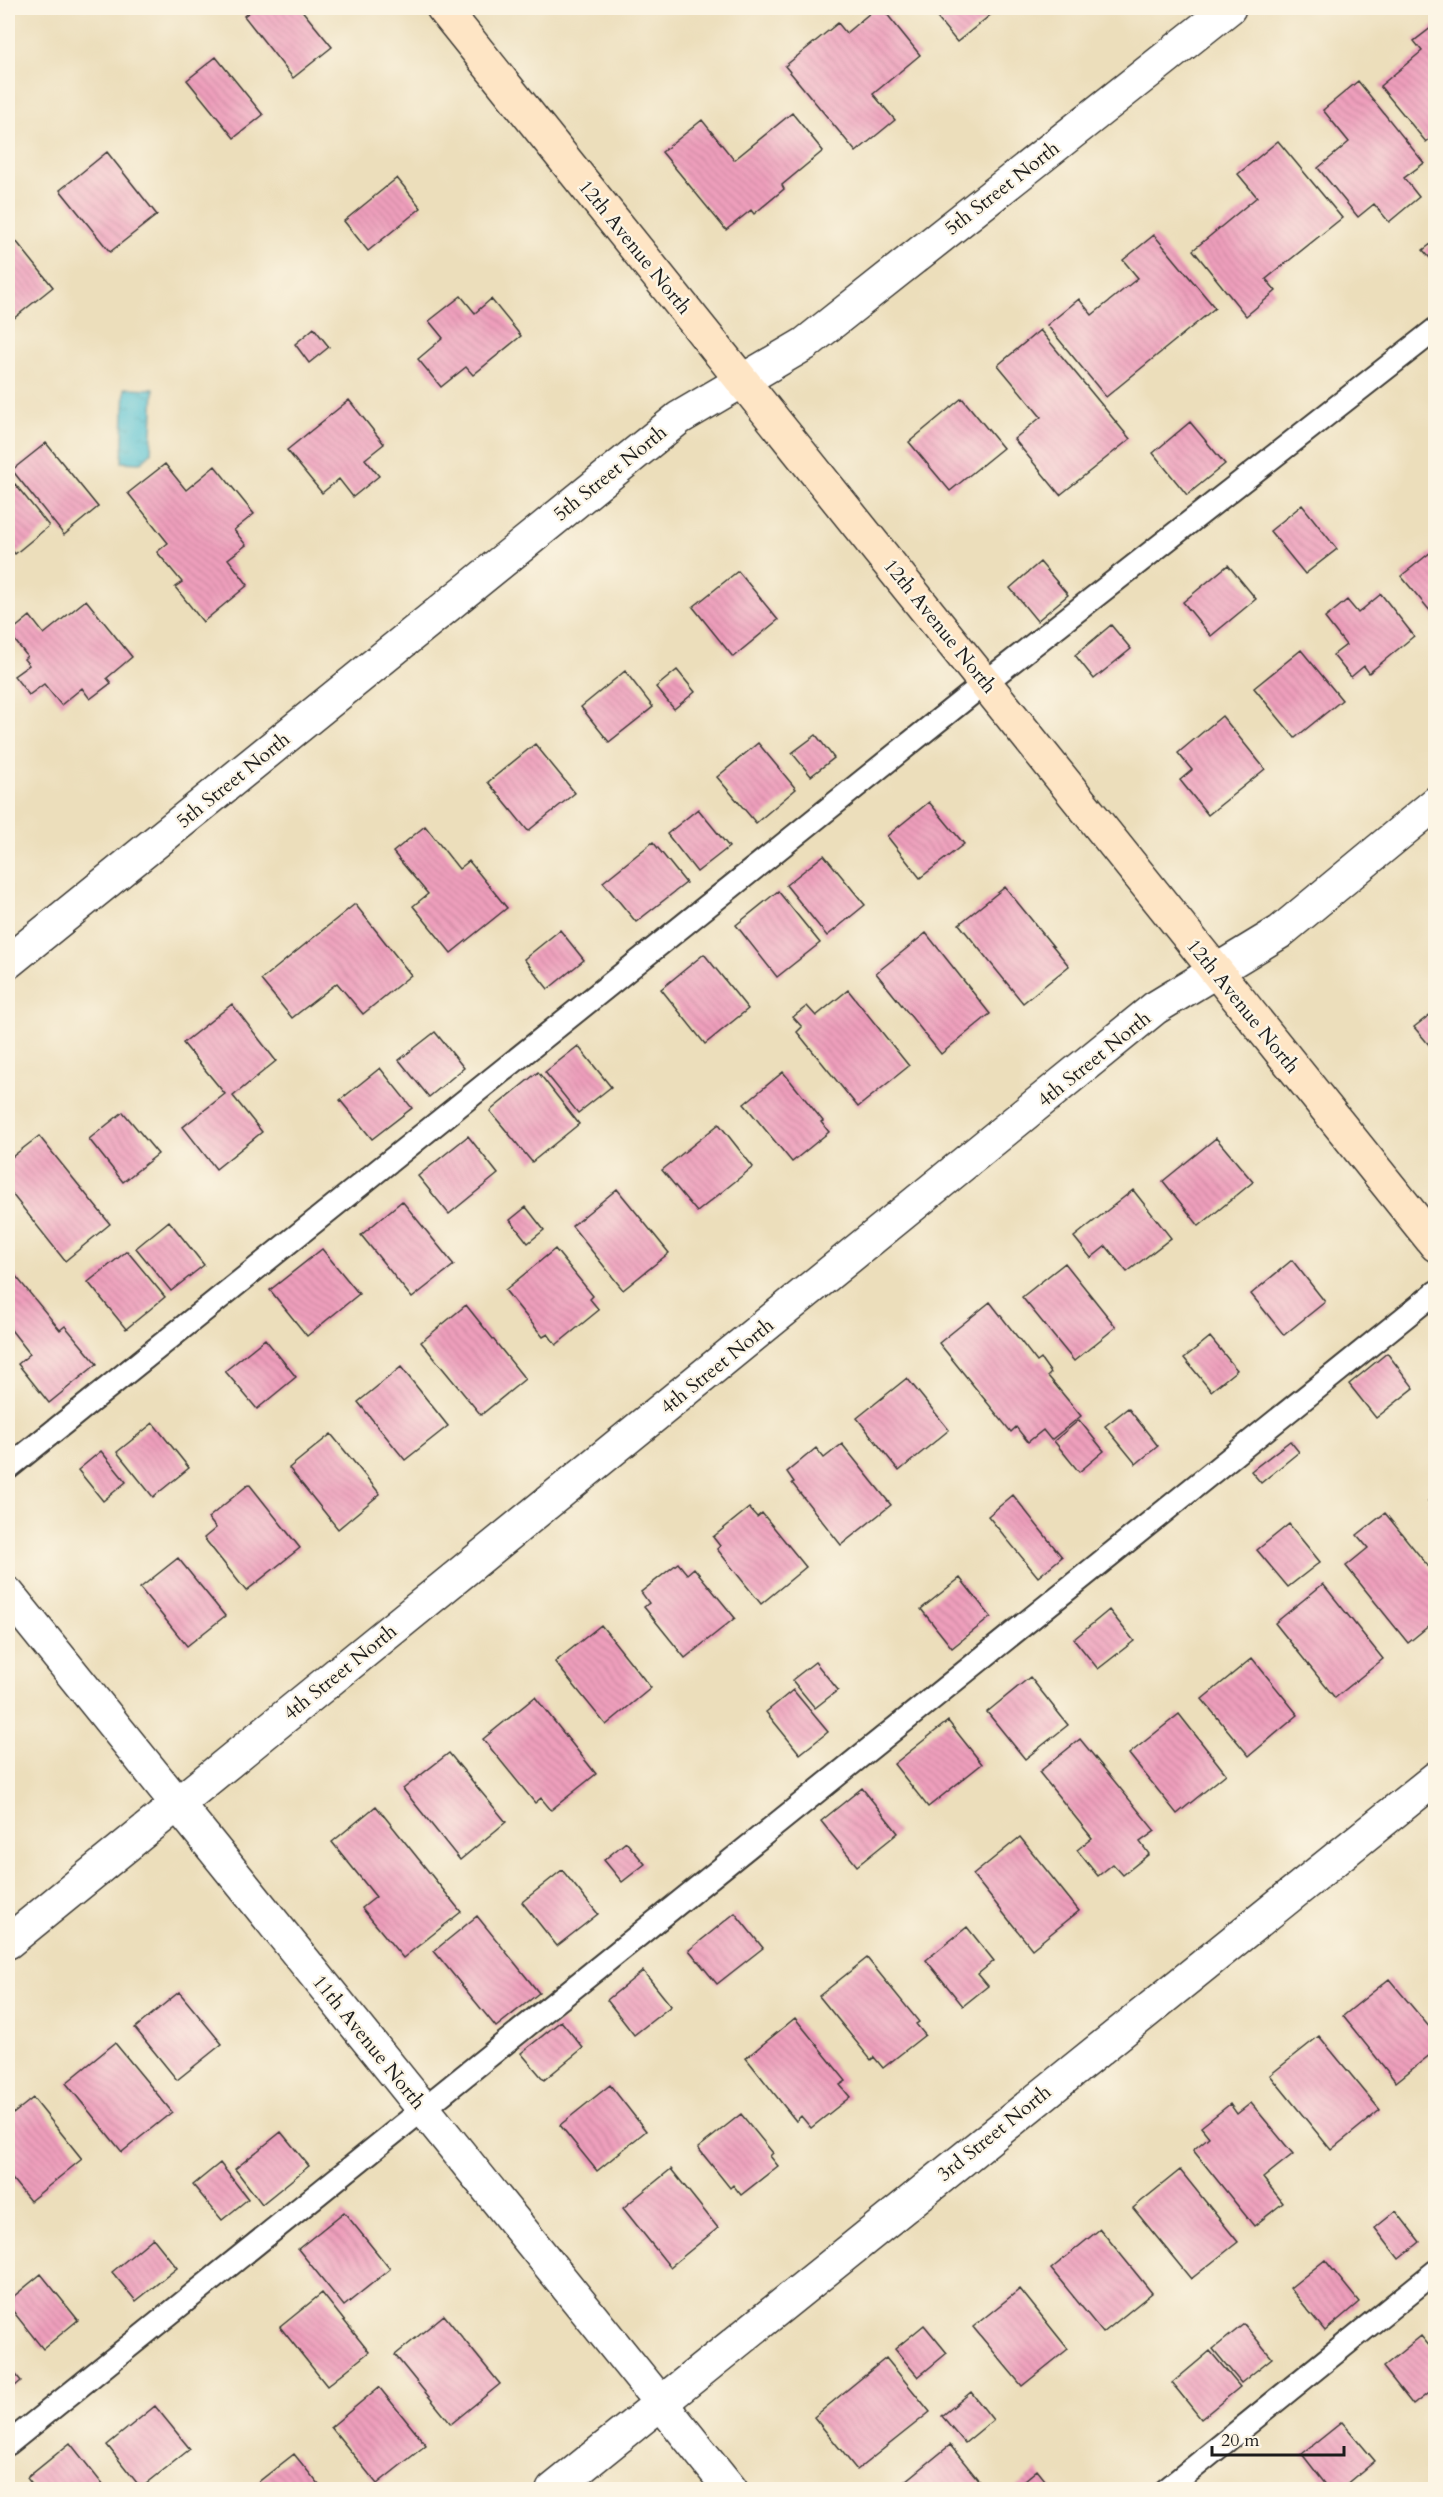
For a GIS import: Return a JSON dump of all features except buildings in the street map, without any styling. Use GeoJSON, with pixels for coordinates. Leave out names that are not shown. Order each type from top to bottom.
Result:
{"type":"FeatureCollection","features":[{"type":"Feature","properties":{"kind":"main road","name":"12th Avenue North"},"geometry":{"type":"LineString","coordinates":[[442,8],[986,682],[1436,1245]]}},
{"type":"Feature","properties":{"kind":"street","name":"5th Street North"},"geometry":{"type":"LineString","coordinates":[[8,962],[679,418],[805,344],[1229,8]]}},
{"type":"Feature","properties":{"kind":"street","name":"4th Street North"},"geometry":{"type":"LineString","coordinates":[[8,1942],[1155,1008],[1280,933],[1436,803]]}},
{"type":"Feature","properties":{"kind":"street","name":"11th Avenue North"},"geometry":{"type":"LineString","coordinates":[[8,1594],[731,2490]]}},
{"type":"Feature","properties":{"kind":"street","name":"3rd Street North"},"geometry":{"type":"LineString","coordinates":[[553,2490],[1436,1778]]}},
{"type":"Feature","properties":{"kind":"lane"},"geometry":{"type":"LineString","coordinates":[[8,1468],[986,682],[1436,329]]}},
{"type":"Feature","properties":{"kind":"lane"},"geometry":{"type":"LineString","coordinates":[[8,2444],[1436,1292]]}},
{"type":"Feature","properties":{"kind":"lane"},"geometry":{"type":"LineString","coordinates":[[1166,2490],[1436,2271]]}},
{"type":"Feature","properties":{"kind":"water"},"geometry":{"type":"Polygon","coordinates":[[[125,388],[154,389],[151,453],[140,463],[122,462],[125,388]]]}}]}
